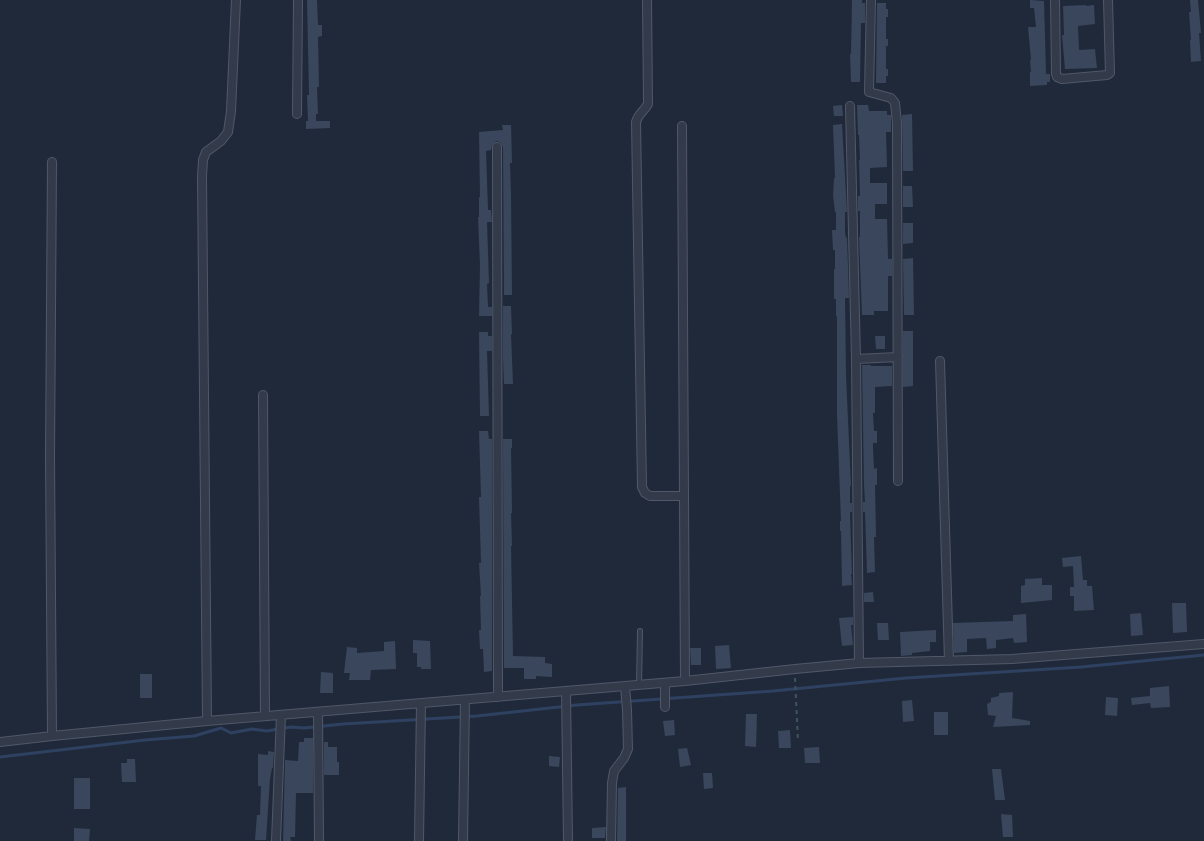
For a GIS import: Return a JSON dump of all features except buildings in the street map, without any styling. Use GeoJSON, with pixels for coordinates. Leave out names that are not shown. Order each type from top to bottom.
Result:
{"type":"FeatureCollection","features":[{"type":"Feature","properties":{"kind":"street"},"geometry":{"type":"LineString","coordinates":[[207,721],[202,176],[203,160],[206,152],[221,141],[228,132],[231,111],[236,0]]}},
{"type":"Feature","properties":{"kind":"street"},"geometry":{"type":"LineString","coordinates":[[297,114],[298,0]]}},
{"type":"Feature","properties":{"kind":"street"},"geometry":{"type":"LineString","coordinates":[[647,0],[648,104],[645,110],[638,115],[636,122],[642,487],[645,493],[650,496],[684,496]]}},
{"type":"Feature","properties":{"kind":"street"},"geometry":{"type":"LineString","coordinates":[[871,0],[869,92],[891,98],[895,103],[897,122],[898,481]]}},
{"type":"Feature","properties":{"kind":"street"},"geometry":{"type":"LineString","coordinates":[[1056,0],[1056,74],[1062,79],[1106,76],[1110,73],[1108,0]]}},
{"type":"Feature","properties":{"kind":"street"},"geometry":{"type":"LineString","coordinates":[[850,106],[856,359],[859,663]]}},
{"type":"Feature","properties":{"kind":"street"},"geometry":{"type":"LineString","coordinates":[[682,126],[685,681]]}},
{"type":"Feature","properties":{"kind":"street"},"geometry":{"type":"LineString","coordinates":[[497,147],[498,697]]}},
{"type":"Feature","properties":{"kind":"street"},"geometry":{"type":"LineString","coordinates":[[52,162],[50,456],[52,736]]}},
{"type":"Feature","properties":{"kind":"street"},"geometry":{"type":"LineString","coordinates":[[856,359],[898,357]]}},
{"type":"Feature","properties":{"kind":"street"},"geometry":{"type":"LineString","coordinates":[[940,361],[949,661]]}},
{"type":"Feature","properties":{"kind":"street"},"geometry":{"type":"LineString","coordinates":[[263,395],[265,716]]}},
{"type":"Feature","properties":{"kind":"street"},"geometry":{"type":"LineString","coordinates":[[0,742],[207,721],[318,714],[421,703],[626,690],[639,685],[859,663],[1012,659],[1204,644]]}},
{"type":"Feature","properties":{"kind":"street"},"geometry":{"type":"LineString","coordinates":[[665,683],[665,706]]}},
{"type":"Feature","properties":{"kind":"street"},"geometry":{"type":"LineString","coordinates":[[611,841],[612,782],[614,772],[628,749],[626,690]]}},
{"type":"Feature","properties":{"kind":"street"},"geometry":{"type":"LineString","coordinates":[[566,695],[568,841]]}},
{"type":"Feature","properties":{"kind":"street"},"geometry":{"type":"LineString","coordinates":[[463,841],[465,700]]}},
{"type":"Feature","properties":{"kind":"street"},"geometry":{"type":"LineString","coordinates":[[419,841],[421,703]]}},
{"type":"Feature","properties":{"kind":"street"},"geometry":{"type":"LineString","coordinates":[[318,714],[319,841]]}},
{"type":"Feature","properties":{"kind":"street"},"geometry":{"type":"LineString","coordinates":[[276,841],[281,717]]}},
{"type":"Feature","properties":{"kind":"lane"},"geometry":{"type":"LineString","coordinates":[[639,685],[640,631]]}},
{"type":"Feature","properties":{"kind":"path"},"geometry":{"type":"LineString","coordinates":[[795,676],[798,741]]}},
{"type":"Feature","properties":{"kind":"waterway"},"geometry":{"type":"LineString","coordinates":[[0,757],[194,736],[221,728],[231,733],[252,729],[267,731],[291,727],[304,728],[477,716],[577,705],[773,691],[906,678],[1081,667],[1204,655]]}}]}
